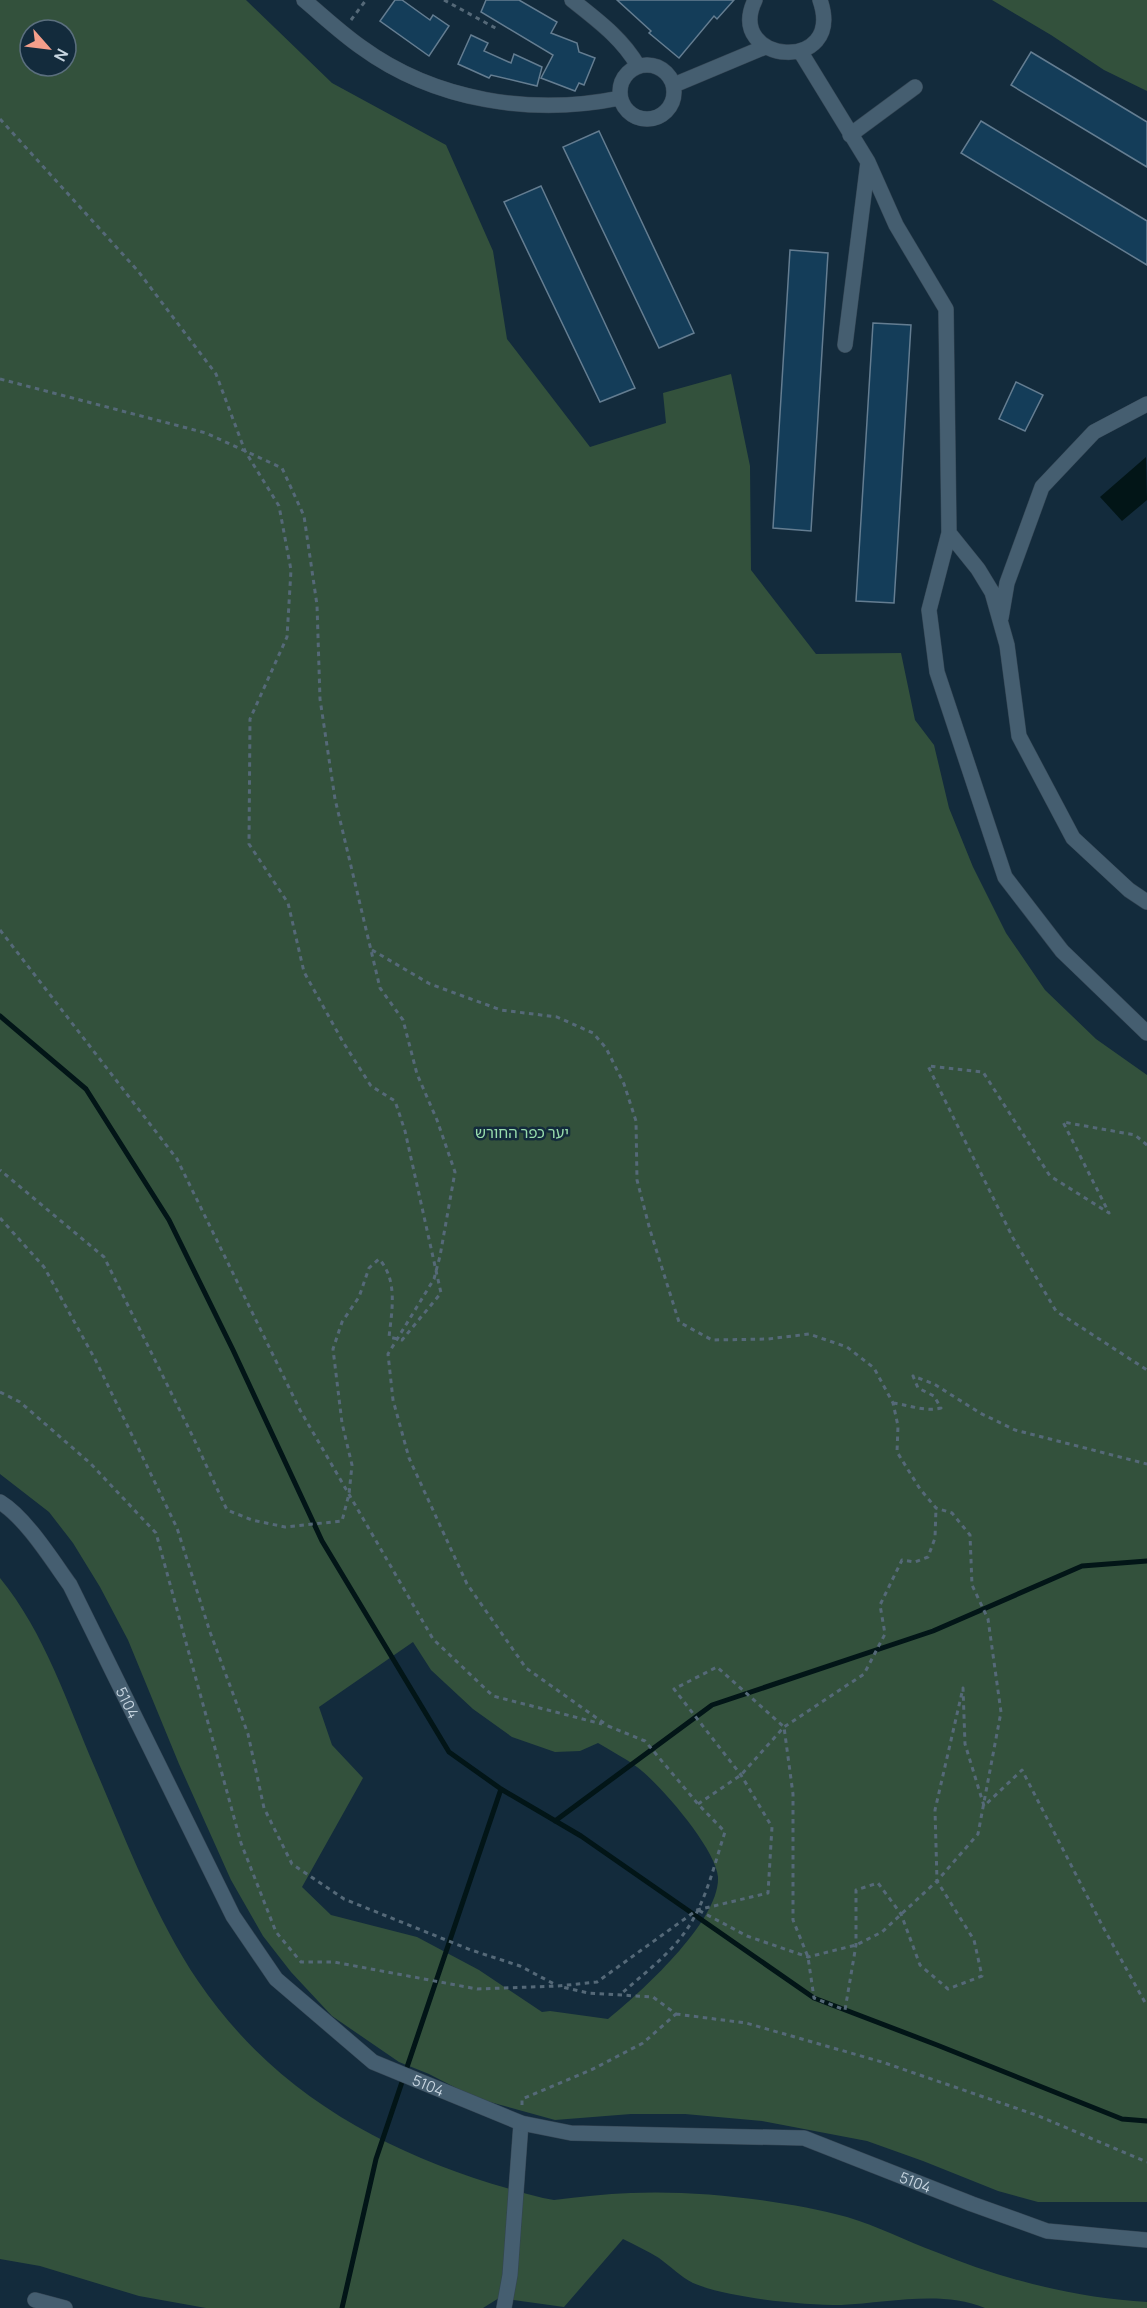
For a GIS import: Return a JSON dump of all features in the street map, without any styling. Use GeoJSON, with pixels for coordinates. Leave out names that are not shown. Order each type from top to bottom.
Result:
{"type":"FeatureCollection","features":[{"type":"Feature","properties":{"kind":"street"},"geometry":{"type":"LineString","coordinates":[[304,0],[362,48],[396,68],[450,92],[489,101],[541,105],[586,105],[620,98]]}},
{"type":"Feature","properties":{"kind":"street"},"geometry":{"type":"LineString","coordinates":[[572,0],[616,36],[628,49],[638,66]]}},
{"type":"Feature","properties":{"kind":"street"},"geometry":{"type":"LineString","coordinates":[[755,0],[750,15],[757,38],[765,47],[788,54],[811,45],[819,35],[823,17],[820,0]]}},
{"type":"Feature","properties":{"kind":"street"},"geometry":{"type":"LineString","coordinates":[[674,85],[765,47]]}},
{"type":"Feature","properties":{"kind":"street"},"geometry":{"type":"LineString","coordinates":[[800,51],[868,162],[897,225],[946,309],[949,533],[929,610],[936,672],[1005,877],[1062,951],[1147,1033]]}},
{"type":"Feature","properties":{"kind":"street"},"geometry":{"type":"LineString","coordinates":[[638,66],[656,66],[670,76],[674,85],[675,93],[668,110],[653,119],[645,120],[629,113],[620,98],[621,82],[631,70],[638,66]]}},
{"type":"Feature","properties":{"kind":"street"},"geometry":{"type":"LineString","coordinates":[[850,135],[915,87]]}},
{"type":"Feature","properties":{"kind":"street"},"geometry":{"type":"LineString","coordinates":[[845,345],[868,162]]}},
{"type":"Feature","properties":{"kind":"street"},"geometry":{"type":"LineString","coordinates":[[1000,621],[1007,583],[1042,487],[1094,432],[1147,404]]}},
{"type":"Feature","properties":{"kind":"street"},"geometry":{"type":"LineString","coordinates":[[949,533],[978,569],[992,592],[1007,645],[1019,736],[1073,838],[1130,890],[1147,902]]}},
{"type":"Feature","properties":{"kind":"street","name":"5104"},"geometry":{"type":"LineString","coordinates":[[0,1502],[8,1506],[40,1543],[70,1585],[233,1917],[276,1979],[373,2062],[521,2123],[571,2133],[804,2138],[1047,2231],[1147,2240]]}},
{"type":"Feature","properties":{"kind":"street"},"geometry":{"type":"LineString","coordinates":[[504,2308],[510,2275],[521,2123]]}},
{"type":"Feature","properties":{"kind":"street"},"geometry":{"type":"LineString","coordinates":[[35,2300],[65,2308]]}},
{"type":"Feature","properties":{"kind":"path"},"geometry":{"type":"LineString","coordinates":[[341,31],[366,0]]}},
{"type":"Feature","properties":{"kind":"path"},"geometry":{"type":"LineString","coordinates":[[444,0],[499,30]]}},
{"type":"Feature","properties":{"kind":"path"},"geometry":{"type":"LineString","coordinates":[[0,119],[138,271],[216,374],[245,451],[279,506],[291,570],[287,637],[250,719],[249,844],[288,903],[304,972],[343,1042],[371,1086],[395,1101],[405,1131],[441,1293],[402,1340],[389,1337],[393,1294],[386,1267],[379,1259],[369,1268],[359,1297],[342,1322],[333,1349],[342,1423],[352,1465],[349,1494],[342,1521],[285,1527],[252,1520],[227,1509],[104,1257],[0,1170]]}},
{"type":"Feature","properties":{"kind":"path"},"geometry":{"type":"LineString","coordinates":[[0,379],[206,433],[282,468],[304,516],[317,605],[320,699],[335,799],[380,988],[403,1020],[417,1074],[437,1120],[455,1172],[434,1279],[388,1354],[393,1400],[409,1458],[467,1584],[526,1668],[608,1726]]}},
{"type":"Feature","properties":{"kind":"path"},"geometry":{"type":"LineString","coordinates":[[0,930],[177,1159],[300,1410],[433,1639],[493,1696],[593,1720],[645,1741],[725,1832],[705,1894],[685,1932],[654,1965],[621,1994]]}},
{"type":"Feature","properties":{"kind":"path"},"geometry":{"type":"LineString","coordinates":[[372,950],[430,984],[501,1010],[557,1017],[593,1033],[606,1048],[624,1084],[636,1120],[638,1180],[650,1230],[679,1322],[712,1340],[768,1339],[809,1334],[847,1347],[874,1368],[893,1403],[898,1426],[897,1452],[920,1489],[936,1508],[952,1513],[970,1535],[972,1585],[988,1619],[1001,1712],[978,1834],[937,1881],[902,1914],[882,1932],[856,1945],[807,1957],[747,1936],[697,1910]]}},
{"type":"Feature","properties":{"kind":"path"},"geometry":{"type":"LineString","coordinates":[[1147,1145],[1136,1135],[1063,1122],[1109,1214],[1050,1176],[984,1072],[928,1066],[1013,1238],[1056,1311],[1147,1370]]}},
{"type":"Feature","properties":{"kind":"path"},"geometry":{"type":"LineString","coordinates":[[0,1218],[44,1268],[96,1361],[177,1528],[210,1632],[248,1734],[264,1808],[292,1864],[344,1899],[471,1950],[520,1966],[558,1986],[588,1994],[653,1997],[676,2014],[746,2023],[882,2062],[1036,2115],[1147,2162]]}},
{"type":"Feature","properties":{"kind":"path"},"geometry":{"type":"LineString","coordinates":[[893,1403],[908,1404],[927,1411],[940,1408],[934,1396],[918,1388],[913,1376],[943,1388],[980,1413],[1014,1430],[1147,1464]]}},
{"type":"Feature","properties":{"kind":"path"},"geometry":{"type":"LineString","coordinates":[[0,1392],[20,1402],[90,1463],[156,1533],[241,1843],[276,1932],[301,1962],[334,1962],[477,1989],[597,1982],[697,1910],[768,1893],[772,1827],[741,1775],[674,1689],[717,1666],[783,1727],[793,1794],[793,1920],[807,1957],[814,1998],[845,2010],[856,1945],[856,1890],[878,1883],[902,1914],[920,1965],[948,1989],[982,1976],[974,1940],[937,1881],[935,1810],[963,1688],[965,1744],[984,1806]]}},
{"type":"Feature","properties":{"kind":"path"},"geometry":{"type":"LineString","coordinates":[[698,1804],[741,1775],[783,1727],[864,1674],[885,1634],[880,1605],[902,1560],[915,1562],[928,1557],[935,1538],[936,1508]]}},
{"type":"Feature","properties":{"kind":"path"},"geometry":{"type":"LineString","coordinates":[[984,1806],[1022,1770],[1103,1927],[1147,2006]]}},
{"type":"Feature","properties":{"kind":"path"},"geometry":{"type":"LineString","coordinates":[[521,2123],[522,2099],[593,2069],[643,2043],[676,2014]]}},
{"type":"Feature","properties":{"kind":"green space","name":"יער כפר החורש"},"geometry":{"type":"Polygon","coordinates":[[[0,0],[246,0],[332,83],[446,145],[493,251],[507,339],[590,447],[666,423],[663,393],[731,374],[750,466],[751,570],[816,654],[901,653],[915,720],[934,745],[949,808],[973,867],[1006,933],[1045,990],[1096,1039],[1147,1075],[1147,2202],[1038,2202],[998,2191],[867,2141],[762,2121],[685,2114],[631,2114],[555,2120],[490,2102],[399,2062],[332,2016],[291,1972],[263,1936],[231,1880],[179,1764],[128,1640],[73,1543],[49,1512],[0,1474],[0,0]],[[413,1642],[319,1707],[332,1745],[363,1778],[302,1887],[331,1915],[417,1937],[479,1970],[542,2012],[550,2011],[608,2019],[676,1955],[706,1914],[715,1895],[718,1877],[708,1850],[698,1834],[659,1787],[632,1764],[598,1743],[580,1751],[555,1752],[512,1737],[473,1709],[431,1670],[413,1642]]]}},
{"type":"Feature","properties":{"kind":"green space"},"geometry":{"type":"Polygon","coordinates":[[[992,0],[1147,0],[1147,91],[1104,70],[992,0]]]}},
{"type":"Feature","properties":{"kind":"green space"},"geometry":{"type":"Polygon","coordinates":[[[0,1578],[30,1622],[54,1669],[154,1904],[198,1981],[231,2024],[267,2061],[307,2094],[349,2122],[394,2146],[442,2166],[492,2184],[543,2198],[554,2200],[657,2192],[711,2195],[796,2206],[847,2217],[961,2262],[1013,2279],[1066,2292],[1147,2302],[1147,2308],[985,2308],[951,2300],[932,2299],[841,2305],[766,2300],[725,2293],[693,2283],[659,2258],[623,2239],[564,2307],[499,2298],[483,2308],[206,2308],[139,2296],[40,2266],[0,2259],[0,1578]]]}},
{"type":"Feature","properties":{"kind":"shaded area"},"geometry":{"type":"Polygon","coordinates":[[[1146,457],[1147,500],[1122,521],[1100,497],[1146,457]]]}},
{"type":"Feature","properties":{"kind":"building"},"geometry":{"type":"Polygon","coordinates":[[[395,0],[402,0],[430,20],[433,15],[449,26],[429,56],[380,21],[395,0]]]}},
{"type":"Feature","properties":{"kind":"building"},"geometry":{"type":"Polygon","coordinates":[[[486,0],[519,0],[557,22],[551,33],[577,43],[579,52],[595,58],[584,85],[579,83],[575,91],[541,78],[553,55],[481,12],[486,0]]]}},
{"type":"Feature","properties":{"kind":"building"},"geometry":{"type":"Polygon","coordinates":[[[617,0],[734,0],[717,19],[714,16],[679,58],[649,33],[651,31],[617,0]]]}},
{"type":"Feature","properties":{"kind":"building"},"geometry":{"type":"Polygon","coordinates":[[[471,35],[488,43],[484,51],[511,63],[514,54],[542,67],[537,86],[491,75],[489,78],[458,64],[471,35]]]}},
{"type":"Feature","properties":{"kind":"building"},"geometry":{"type":"Polygon","coordinates":[[[1031,52],[1147,122],[1147,167],[1011,85],[1031,52]]]}},
{"type":"Feature","properties":{"kind":"building"},"geometry":{"type":"Polygon","coordinates":[[[981,121],[1147,221],[1147,265],[961,153],[981,121]]]}},
{"type":"Feature","properties":{"kind":"building"},"geometry":{"type":"Polygon","coordinates":[[[599,131],[694,333],[659,348],[563,147],[599,131]]]}},
{"type":"Feature","properties":{"kind":"building"},"geometry":{"type":"Polygon","coordinates":[[[541,186],[635,388],[600,402],[504,202],[541,186]]]}},
{"type":"Feature","properties":{"kind":"building"},"geometry":{"type":"Polygon","coordinates":[[[790,250],[828,253],[811,531],[773,528],[790,250]]]}},
{"type":"Feature","properties":{"kind":"building"},"geometry":{"type":"Polygon","coordinates":[[[873,323],[911,325],[894,603],[856,601],[873,323]]]}},
{"type":"Feature","properties":{"kind":"building"},"geometry":{"type":"Polygon","coordinates":[[[1016,382],[1043,395],[1025,431],[999,419],[1016,382]]]}},
{"type":"Feature","properties":{"kind":"waterway"},"geometry":{"type":"LineString","coordinates":[[0,1016],[86,1089],[169,1220],[233,1350],[322,1541],[449,1752],[501,1789],[581,1836],[814,1998],[1122,2119],[1147,2121]]}},
{"type":"Feature","properties":{"kind":"waterway"},"geometry":{"type":"LineString","coordinates":[[555,1821],[712,1705],[933,1631],[1082,1566],[1147,1561]]}},
{"type":"Feature","properties":{"kind":"waterway"},"geometry":{"type":"LineString","coordinates":[[342,2308],[376,2159],[501,1789]]}}]}
